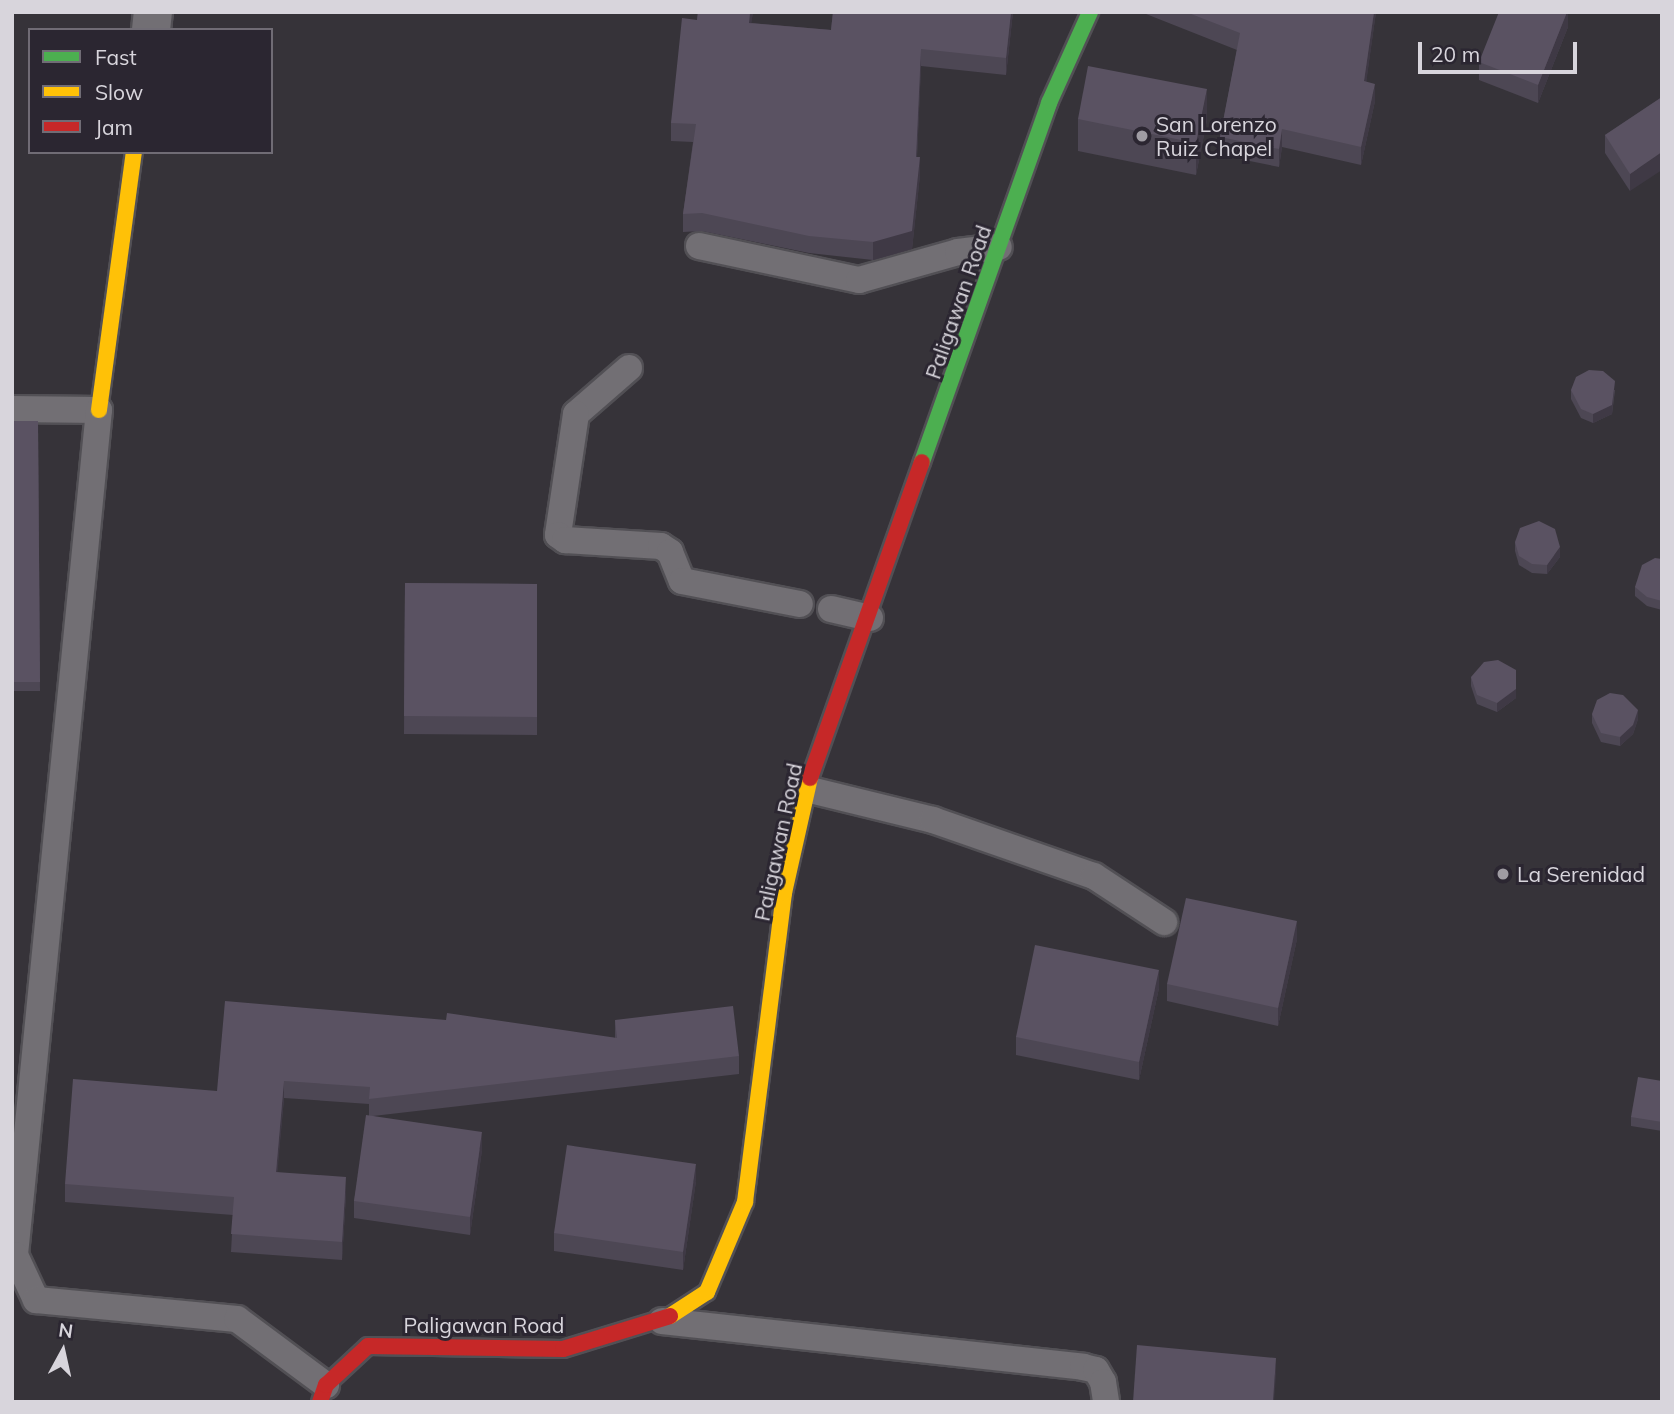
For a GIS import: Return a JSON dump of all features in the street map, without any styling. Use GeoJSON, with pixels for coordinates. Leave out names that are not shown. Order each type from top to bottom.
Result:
{"type":"FeatureCollection","features":[{"type":"Feature","properties":{"kind":"street","name":"Paligawan Road"},"geometry":{"type":"LineString","coordinates":[[323,1393],[368,1346],[564,1349],[662,1321],[707,1292],[745,1202],[784,893],[806,789],[870,618],[1049,103],[1090,12]]}},
{"type":"Feature","properties":{"kind":"street"},"geometry":{"type":"LineString","coordinates":[[99,410],[134,154]]}},
{"type":"Feature","properties":{"kind":"lane"},"geometry":{"type":"LineString","coordinates":[[699,246],[859,280],[958,252],[999,247]]}},
{"type":"Feature","properties":{"kind":"lane"},"geometry":{"type":"LineString","coordinates":[[629,368],[576,414],[558,535],[565,540],[661,546],[670,552],[682,582],[800,604]]}},
{"type":"Feature","properties":{"kind":"lane"},"geometry":{"type":"LineString","coordinates":[[12,409],[99,410],[15,1255],[36,1300],[237,1319],[323,1393]]}},
{"type":"Feature","properties":{"kind":"lane"},"geometry":{"type":"LineString","coordinates":[[831,610],[870,618]]}},
{"type":"Feature","properties":{"kind":"lane"},"geometry":{"type":"LineString","coordinates":[[806,789],[933,820],[1094,876],[1164,922]]}},
{"type":"Feature","properties":{"kind":"lane"},"geometry":{"type":"LineString","coordinates":[[662,1321],[1083,1367],[1096,1370],[1103,1382],[1106,1402]]}},
{"type":"Feature","properties":{"kind":"building"},"geometry":{"type":"Polygon","coordinates":[[[698,12],[750,12],[749,23],[831,30],[833,12],[1011,12],[1006,58],[921,49],[916,157],[920,157],[912,231],[873,242],[809,236],[702,213],[683,214],[696,124],[671,123],[682,18],[697,20],[698,12]]]}},
{"type":"Feature","properties":{"kind":"building"},"geometry":{"type":"Polygon","coordinates":[[[1186,12],[1374,12],[1364,81],[1375,84],[1361,147],[1282,129],[1279,149],[1220,137],[1240,33],[1186,12]]]}},
{"type":"Feature","properties":{"kind":"building"},"geometry":{"type":"Polygon","coordinates":[[[1499,12],[1567,12],[1538,85],[1479,62],[1499,12]]]}},
{"type":"Feature","properties":{"kind":"building"},"geometry":{"type":"Polygon","coordinates":[[[1088,66],[1207,89],[1196,143],[1078,119],[1088,66]]]}},
{"type":"Feature","properties":{"kind":"building"},"geometry":{"type":"Polygon","coordinates":[[[1662,97],[1662,152],[1630,174],[1605,135],[1662,97]]]}},
{"type":"Feature","properties":{"kind":"building"},"geometry":{"type":"Polygon","coordinates":[[[1589,370],[1603,371],[1615,381],[1612,405],[1593,414],[1581,409],[1571,390],[1576,377],[1589,370]]]}},
{"type":"Feature","properties":{"kind":"building"},"geometry":{"type":"Polygon","coordinates":[[[12,421],[38,421],[40,682],[12,682],[12,421]]]}},
{"type":"Feature","properties":{"kind":"building"},"geometry":{"type":"Polygon","coordinates":[[[1539,521],[1555,529],[1560,547],[1547,565],[1532,564],[1519,556],[1515,542],[1520,528],[1539,521]]]}},
{"type":"Feature","properties":{"kind":"building"},"geometry":{"type":"Polygon","coordinates":[[[1655,558],[1662,559],[1662,601],[1647,597],[1635,587],[1642,565],[1655,558]]]}},
{"type":"Feature","properties":{"kind":"building"},"geometry":{"type":"Polygon","coordinates":[[[405,583],[537,584],[537,717],[404,716],[405,583]]]}},
{"type":"Feature","properties":{"kind":"building"},"geometry":{"type":"Polygon","coordinates":[[[1498,660],[1516,670],[1516,689],[1497,703],[1477,695],[1471,677],[1484,662],[1498,660]]]}},
{"type":"Feature","properties":{"kind":"building"},"geometry":{"type":"Polygon","coordinates":[[[1610,693],[1623,695],[1638,710],[1633,725],[1620,737],[1601,733],[1592,714],[1597,700],[1610,693]]]}},
{"type":"Feature","properties":{"kind":"building"},"geometry":{"type":"Polygon","coordinates":[[[1186,898],[1297,921],[1278,1008],[1167,984],[1186,898]]]}},
{"type":"Feature","properties":{"kind":"building"},"geometry":{"type":"Polygon","coordinates":[[[1035,945],[1159,970],[1139,1062],[1016,1037],[1035,945]]]}},
{"type":"Feature","properties":{"kind":"building"},"geometry":{"type":"Polygon","coordinates":[[[225,1001],[446,1020],[447,1013],[617,1038],[615,1020],[733,1006],[739,1056],[369,1099],[370,1087],[284,1081],[276,1172],[346,1177],[342,1242],[231,1234],[234,1197],[65,1184],[73,1079],[217,1091],[225,1001]]]}},
{"type":"Feature","properties":{"kind":"building"},"geometry":{"type":"Polygon","coordinates":[[[1638,1077],[1662,1081],[1662,1122],[1631,1117],[1638,1077]]]}},
{"type":"Feature","properties":{"kind":"building"},"geometry":{"type":"Polygon","coordinates":[[[366,1115],[482,1132],[470,1217],[354,1201],[366,1115]]]}},
{"type":"Feature","properties":{"kind":"building"},"geometry":{"type":"Polygon","coordinates":[[[567,1145],[696,1164],[683,1252],[554,1233],[567,1145]]]}},
{"type":"Feature","properties":{"kind":"building"},"geometry":{"type":"Polygon","coordinates":[[[1137,1345],[1276,1358],[1273,1402],[1133,1402],[1137,1345]]]}},
{"type":"Feature","properties":{"kind":"traffic: fast"},"geometry":{"type":"LineString","coordinates":[[922,462],[1049,103],[1090,12]]}},
{"type":"Feature","properties":{"kind":"traffic: slow"},"geometry":{"type":"LineString","coordinates":[[99,410],[134,154]]}},
{"type":"Feature","properties":{"kind":"traffic: slow"},"geometry":{"type":"LineString","coordinates":[[670,1316],[707,1292],[745,1202],[784,893],[810,778]]}},
{"type":"Feature","properties":{"kind":"traffic: jam"},"geometry":{"type":"LineString","coordinates":[[810,778],[922,462]]}},
{"type":"Feature","properties":{"kind":"traffic: jam"},"geometry":{"type":"LineString","coordinates":[[320,1402],[326,1385],[368,1346],[563,1349],[670,1316]]}},
{"type":"Feature","properties":{"kind":"place","name":"San Lorenzo Ruiz Chapel"},"geometry":{"type":"Point","coordinates":[1142,136]}},
{"type":"Feature","properties":{"kind":"place","name":"La Serenidad"},"geometry":{"type":"Point","coordinates":[1503,874]}}]}
